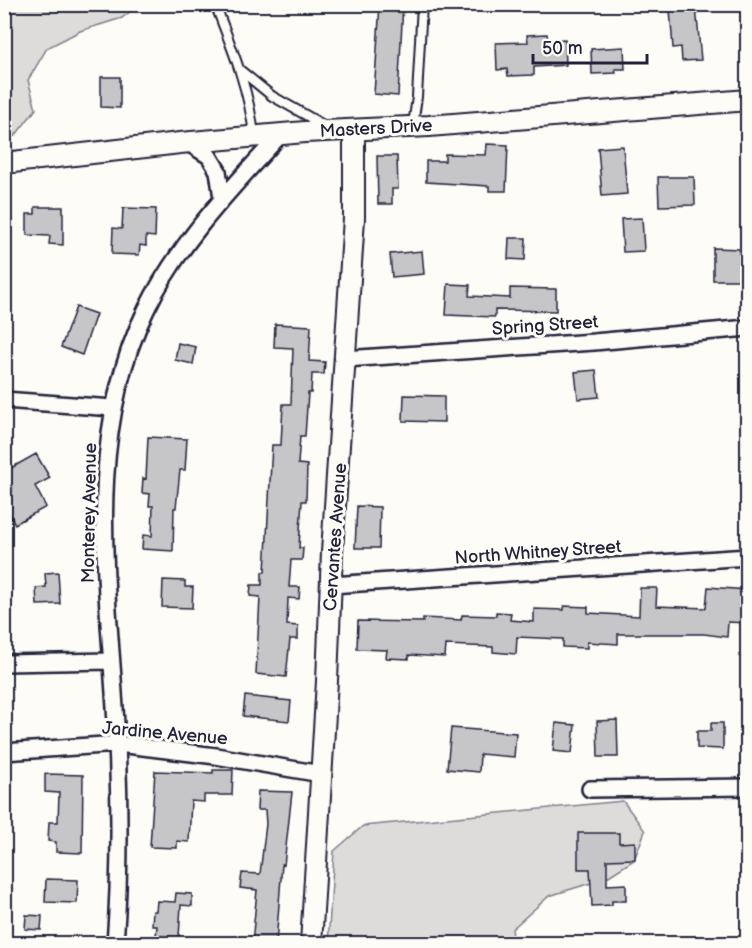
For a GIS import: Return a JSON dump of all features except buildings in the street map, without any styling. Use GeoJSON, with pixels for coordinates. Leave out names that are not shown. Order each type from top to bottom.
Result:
{"type":"FeatureCollection","features":[{"type":"Feature","properties":{"kind":"street","name":"Masters Drive"},"geometry":{"type":"LineString","coordinates":[[4,163],[254,136],[413,127],[747,100]]}},
{"type":"Feature","properties":{"kind":"street","name":"Cervantes Avenue"},"geometry":{"type":"LineString","coordinates":[[311,944],[354,218],[354,130]]}},
{"type":"Feature","properties":{"kind":"street","name":"Monterey Avenue"},"geometry":{"type":"LineString","coordinates":[[115,944],[118,858],[117,744],[105,547],[107,453],[113,408],[126,359],[145,311],[166,273],[188,240],[222,198],[281,134]]}},
{"type":"Feature","properties":{"kind":"street"},"geometry":{"type":"LineString","coordinates":[[187,142],[209,156],[218,171],[222,198]]}},
{"type":"Feature","properties":{"kind":"street","name":"Spring Street"},"geometry":{"type":"LineString","coordinates":[[345,359],[594,342],[747,328]]}},
{"type":"Feature","properties":{"kind":"street"},"geometry":{"type":"LineString","coordinates":[[4,400],[113,408]]}},
{"type":"Feature","properties":{"kind":"street","name":"North Whitney Street"},"geometry":{"type":"LineString","coordinates":[[331,585],[747,557]]}},
{"type":"Feature","properties":{"kind":"street"},"geometry":{"type":"LineString","coordinates":[[4,663],[111,661]]}},
{"type":"Feature","properties":{"kind":"street","name":"Jardine Avenue"},"geometry":{"type":"LineString","coordinates":[[4,752],[117,744],[216,756],[321,774]]}},
{"type":"Feature","properties":{"kind":"street"},"geometry":{"type":"LineString","coordinates":[[590,789],[747,787]]}},
{"type":"Feature","properties":{"kind":"lane"},"geometry":{"type":"LineString","coordinates":[[215,4],[240,70],[251,111],[254,136]]}},
{"type":"Feature","properties":{"kind":"lane"},"geometry":{"type":"LineString","coordinates":[[413,127],[417,97],[422,4]]}},
{"type":"Feature","properties":{"kind":"lane"},"geometry":{"type":"LineString","coordinates":[[240,70],[272,96],[334,131]]}},
{"type":"Feature","properties":{"kind":"shaded area"},"geometry":{"type":"Polygon","coordinates":[[[5,4],[138,5],[122,18],[80,31],[47,48],[28,80],[36,109],[15,136],[5,138],[5,4]]]}},
{"type":"Feature","properties":{"kind":"shaded area"},"geometry":{"type":"Polygon","coordinates":[[[623,801],[645,831],[634,860],[604,879],[549,896],[512,929],[514,943],[328,944],[334,851],[363,826],[623,801]]]}}]}
